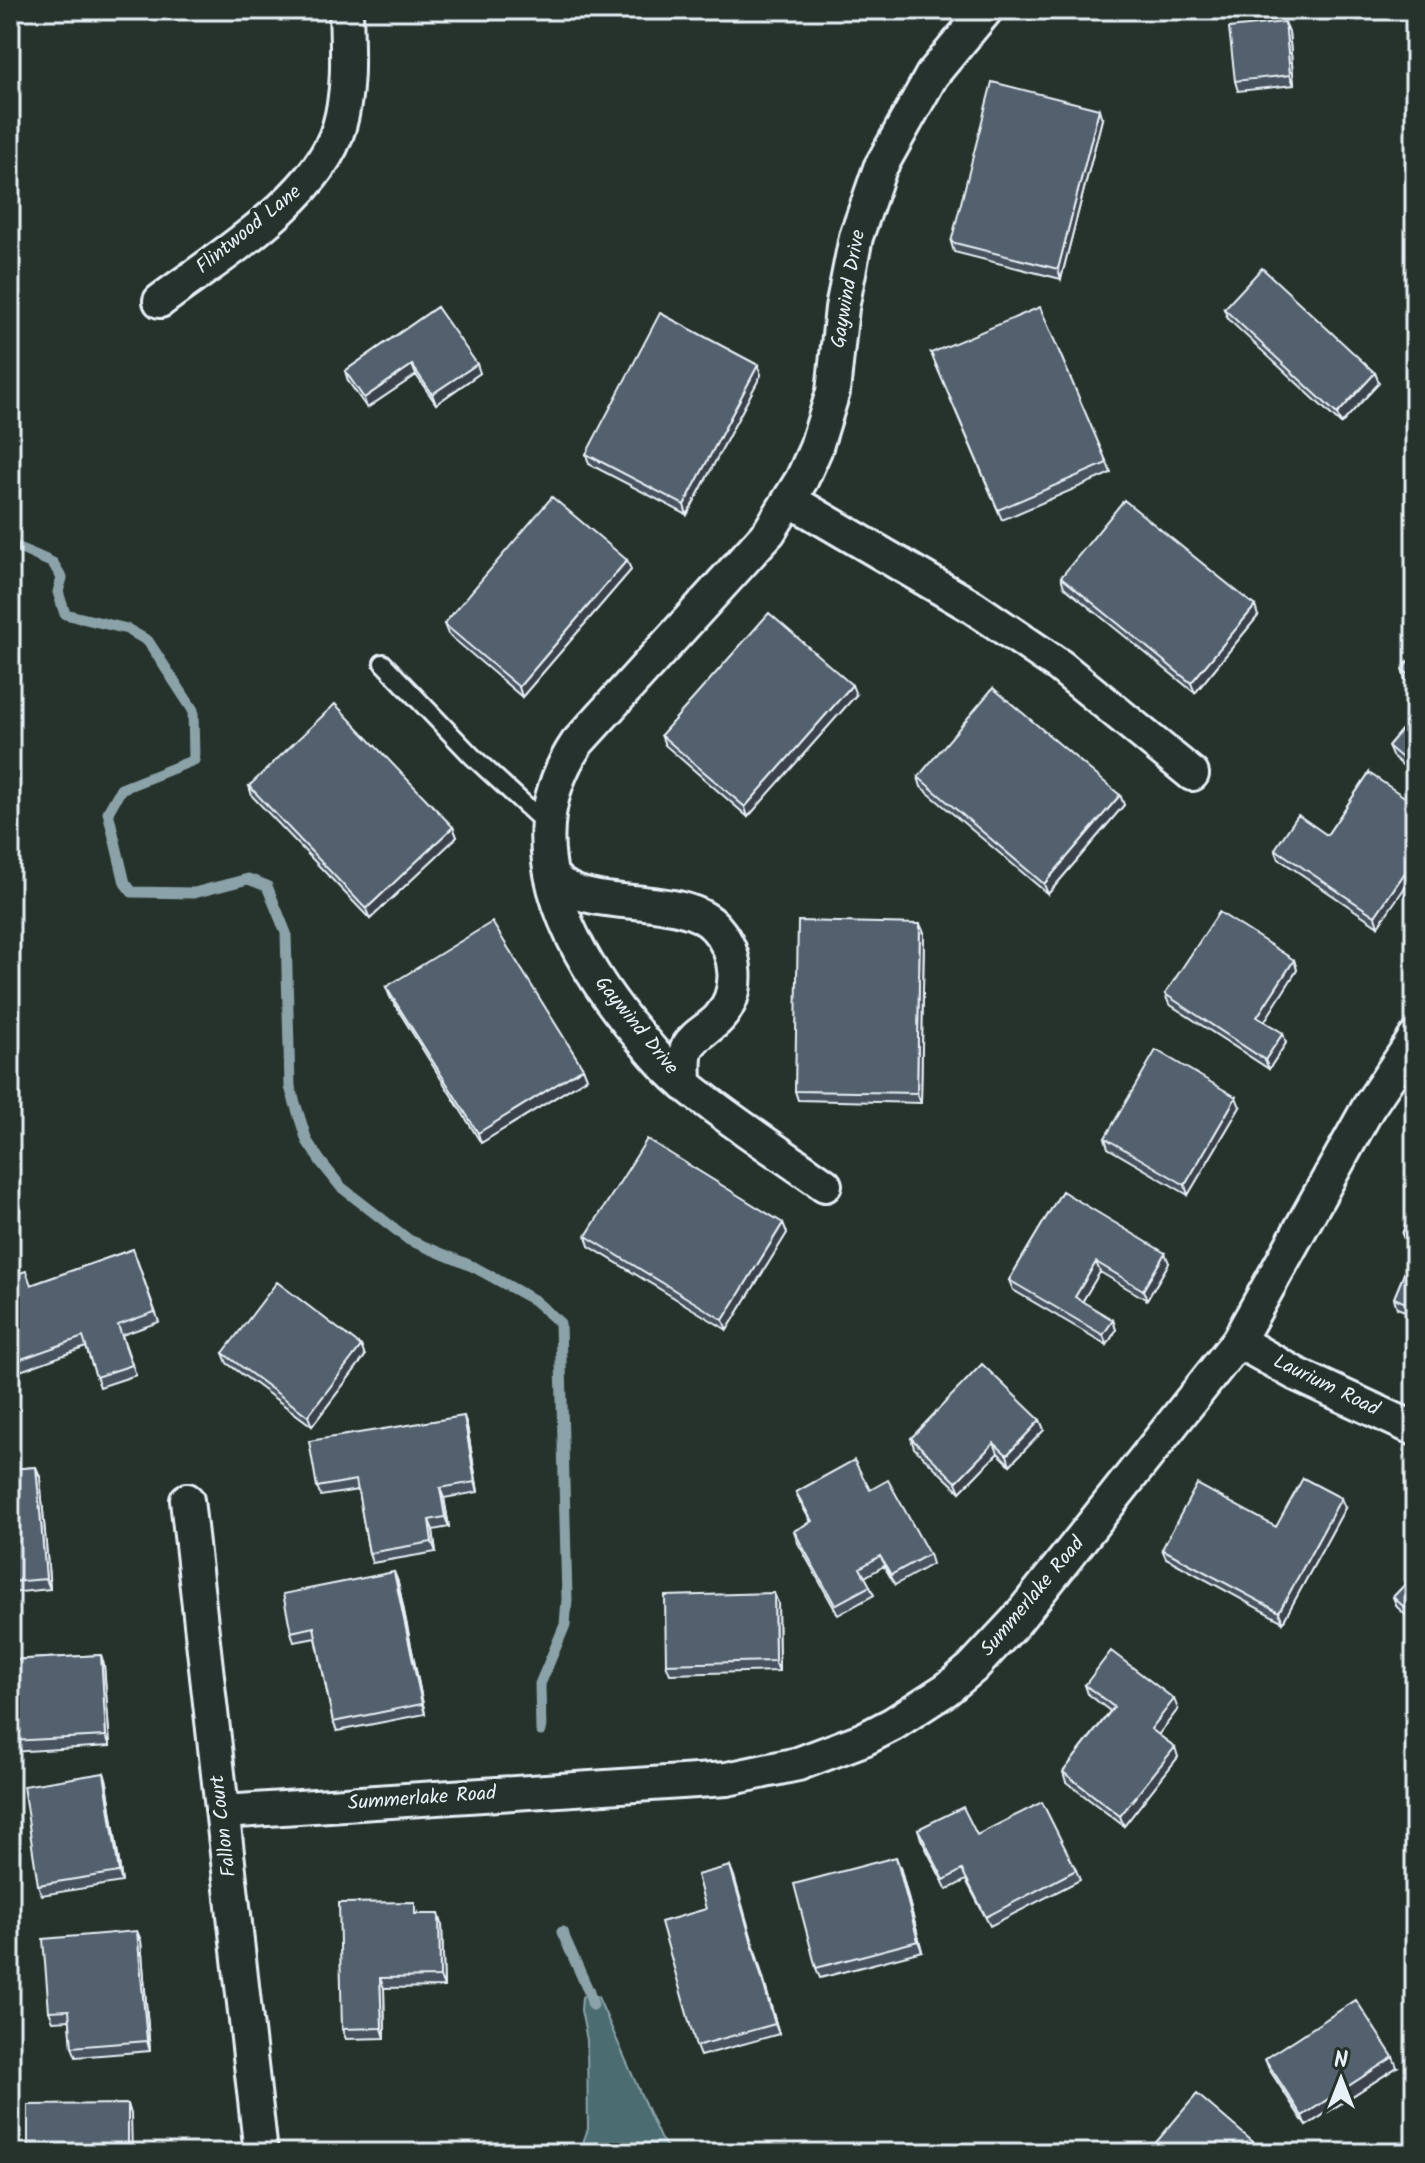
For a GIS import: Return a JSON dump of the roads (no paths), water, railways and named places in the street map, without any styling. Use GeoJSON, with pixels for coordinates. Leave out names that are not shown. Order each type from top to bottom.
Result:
{"type":"FeatureCollection","features":[{"type":"Feature","properties":{"kind":"street","name":"Flintwood Lane"},"geometry":{"type":"LineString","coordinates":[[160,301],[271,217],[301,190],[317,170],[339,128],[347,85],[346,10]]}},
{"type":"Feature","properties":{"kind":"street","name":"Gaywind Drive"},"geometry":{"type":"LineString","coordinates":[[825,1185],[685,1085],[651,1051],[606,995],[566,926],[548,859],[546,824],[563,762],[577,743],[769,532],[790,500],[815,450],[833,392],[842,308],[856,237],[880,168],[932,75],[986,10]]}},
{"type":"Feature","properties":{"kind":"street"},"geometry":{"type":"LineString","coordinates":[[790,500],[973,607],[1060,666],[1192,774]]}},
{"type":"Feature","properties":{"kind":"street","name":"Gaywind Drive"},"geometry":{"type":"LineString","coordinates":[[554,878],[570,890],[596,897],[692,913],[717,928],[734,960],[733,991],[720,1018],[695,1038],[686,1050],[685,1085]]}},
{"type":"Feature","properties":{"kind":"street","name":"Summerlake Road"},"geometry":{"type":"LineString","coordinates":[[223,1812],[727,1779],[798,1764],[864,1739],[947,1689],[972,1668],[1016,1621],[1238,1341],[1368,1108],[1415,1038]]}},
{"type":"Feature","properties":{"kind":"street","name":"Laurium Road"},"geometry":{"type":"LineString","coordinates":[[1238,1341],[1296,1374],[1415,1429]]}},
{"type":"Feature","properties":{"kind":"street","name":"Fallon Court"},"geometry":{"type":"LineString","coordinates":[[187,1500],[261,2153]]}},
{"type":"Feature","properties":{"kind":"lane"},"geometry":{"type":"LineString","coordinates":[[383,663],[472,756],[546,824]]}},
{"type":"Feature","properties":{"kind":"water"},"geometry":{"type":"Polygon","coordinates":[[[589,1992],[598,1997],[660,2138],[672,2153],[579,2153],[588,2129],[587,2040],[581,2010],[582,1997],[589,1992]]]}},
{"type":"Feature","properties":{"kind":"waterway"},"geometry":{"type":"LineString","coordinates":[[10,544],[53,563],[62,578],[58,592],[65,614],[127,629],[148,641],[193,710],[194,760],[121,789],[108,812],[125,883],[132,892],[194,893],[248,879],[267,886],[286,933],[290,1087],[307,1141],[321,1162],[341,1187],[409,1240],[474,1267],[534,1300],[560,1323],[567,1599],[565,1625],[540,1684],[541,1731]]}},
{"type":"Feature","properties":{"kind":"waterway"},"geometry":{"type":"LineString","coordinates":[[562,1932],[593,2005]]}}]}
